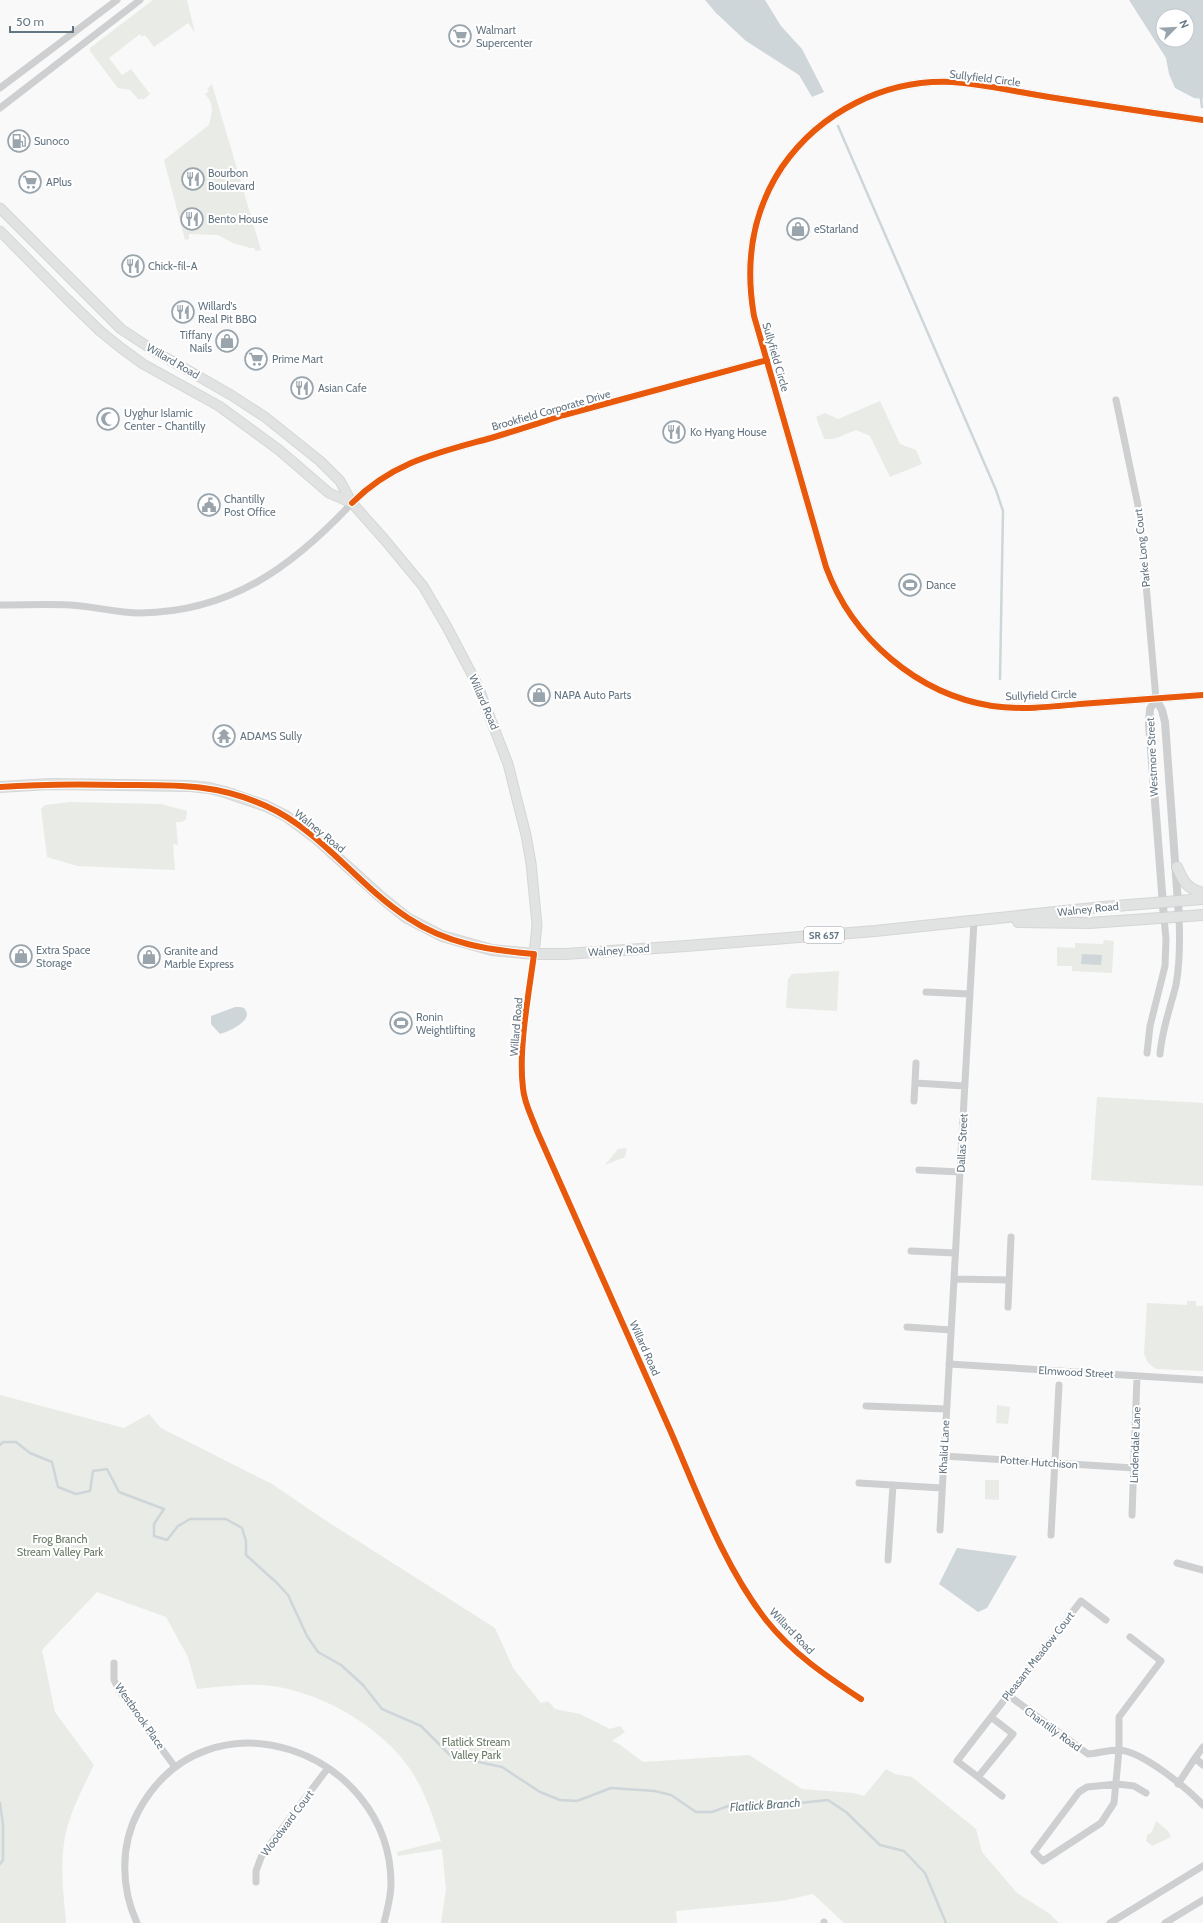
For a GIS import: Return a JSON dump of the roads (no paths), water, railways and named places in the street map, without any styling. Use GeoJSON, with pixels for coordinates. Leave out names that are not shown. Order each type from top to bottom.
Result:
{"type":"FeatureCollection","features":[{"type":"Feature","properties":{"kind":"main road","name":"Willard Road"},"geometry":{"type":"LineString","coordinates":[[0,208],[121,329],[156,352],[231,395],[265,417],[320,461],[340,481],[352,503],[423,586],[468,667],[490,714],[512,778],[526,835],[535,900],[537,925],[534,954]]}},
{"type":"Feature","properties":{"kind":"main road","name":"Willard Road"},"geometry":{"type":"LineString","coordinates":[[0,231],[100,331],[121,348],[143,364],[219,406],[279,450],[329,493],[352,503]]}},
{"type":"Feature","properties":{"kind":"main road","name":"Walney Road"},"geometry":{"type":"LineString","coordinates":[[0,787],[50,784],[163,785],[209,788],[225,792],[266,806],[302,827],[392,906],[423,927],[453,940],[476,947],[534,954],[565,954],[686,946],[1203,899]]}},
{"type":"Feature","properties":{"kind":"main road"},"geometry":{"type":"LineString","coordinates":[[1177,867],[1185,884],[1194,890],[1203,892]]}},
{"type":"Feature","properties":{"kind":"main road","name":"Walney Road"},"geometry":{"type":"LineString","coordinates":[[974,921],[1089,923],[1203,915]]}},
{"type":"Feature","properties":{"kind":"street"},"geometry":{"type":"LineString","coordinates":[[0,88],[117,0]]}},
{"type":"Feature","properties":{"kind":"street"},"geometry":{"type":"LineString","coordinates":[[0,108],[140,0]]}},
{"type":"Feature","properties":{"kind":"street","name":"Sullyfield Circle"},"geometry":{"type":"LineString","coordinates":[[1203,120],[952,82],[922,83],[892,88],[851,105],[827,120],[796,149],[772,184],[761,209],[751,249],[750,276],[754,316],[830,577],[849,614],[890,659],[920,679],[950,694],[992,706],[1028,708],[1203,695]]}},
{"type":"Feature","properties":{"kind":"street","name":"Brookfield Corporate Drive"},"geometry":{"type":"LineString","coordinates":[[0,605],[70,605],[138,613],[177,610],[212,602],[251,586],[285,565],[316,538],[365,490],[381,478],[418,459],[531,427],[564,416],[767,360]]}},
{"type":"Feature","properties":{"kind":"street","name":"Parke Long Court"},"geometry":{"type":"LineString","coordinates":[[1116,400],[1140,515],[1156,699]]}},
{"type":"Feature","properties":{"kind":"street","name":"Westmore Street"},"geometry":{"type":"LineString","coordinates":[[1156,699],[1162,710],[1165,722],[1177,867],[1179,917],[1178,968],[1176,984],[1164,1024],[1160,1054]]}},
{"type":"Feature","properties":{"kind":"street","name":"Westmore Street"},"geometry":{"type":"LineString","coordinates":[[1147,1053],[1150,1026],[1165,966],[1166,939],[1149,724],[1150,709],[1156,699]]}},
{"type":"Feature","properties":{"kind":"street","name":"Dallas Street"},"geometry":{"type":"LineString","coordinates":[[949,1364],[974,921]]}},
{"type":"Feature","properties":{"kind":"street","name":"Willard Road"},"geometry":{"type":"LineString","coordinates":[[534,954],[525,1026],[522,1076],[525,1100],[537,1131],[700,1498],[740,1583],[766,1620],[787,1643],[821,1672],[861,1699]]}},
{"type":"Feature","properties":{"kind":"street"},"geometry":{"type":"LineString","coordinates":[[926,992],[970,994]]}},
{"type":"Feature","properties":{"kind":"street"},"geometry":{"type":"LineString","coordinates":[[914,1101],[916,1063]]}},
{"type":"Feature","properties":{"kind":"street"},"geometry":{"type":"LineString","coordinates":[[915,1083],[965,1086]]}},
{"type":"Feature","properties":{"kind":"street"},"geometry":{"type":"LineString","coordinates":[[919,1170],[960,1172]]}},
{"type":"Feature","properties":{"kind":"street"},"geometry":{"type":"LineString","coordinates":[[1008,1307],[1011,1237]]}},
{"type":"Feature","properties":{"kind":"street"},"geometry":{"type":"LineString","coordinates":[[911,1251],[955,1253]]}},
{"type":"Feature","properties":{"kind":"street"},"geometry":{"type":"LineString","coordinates":[[954,1279],[1009,1280]]}},
{"type":"Feature","properties":{"kind":"street"},"geometry":{"type":"LineString","coordinates":[[907,1327],[951,1330]]}},
{"type":"Feature","properties":{"kind":"street","name":"Elmwood Street"},"geometry":{"type":"LineString","coordinates":[[949,1364],[1203,1380]]}},
{"type":"Feature","properties":{"kind":"street","name":"Khalid Lane"},"geometry":{"type":"LineString","coordinates":[[940,1530],[949,1364]]}},
{"type":"Feature","properties":{"kind":"street","name":"Lindendale Lane"},"geometry":{"type":"LineString","coordinates":[[1132,1515],[1137,1376]]}},
{"type":"Feature","properties":{"kind":"street"},"geometry":{"type":"LineString","coordinates":[[1051,1535],[1059,1386]]}},
{"type":"Feature","properties":{"kind":"street"},"geometry":{"type":"LineString","coordinates":[[866,1406],[946,1409]]}},
{"type":"Feature","properties":{"kind":"street","name":"Potter Hutchison"},"geometry":{"type":"LineString","coordinates":[[944,1456],[1134,1468]]}},
{"type":"Feature","properties":{"kind":"street"},"geometry":{"type":"LineString","coordinates":[[859,1483],[942,1488]]}},
{"type":"Feature","properties":{"kind":"street"},"geometry":{"type":"LineString","coordinates":[[888,1560],[893,1485]]}},
{"type":"Feature","properties":{"kind":"street"},"geometry":{"type":"LineString","coordinates":[[1177,1563],[1203,1570]]}},
{"type":"Feature","properties":{"kind":"street","name":"Pleasant Meadow Court"},"geometry":{"type":"LineString","coordinates":[[1002,1796],[957,1761],[1081,1601],[1106,1620]]}},
{"type":"Feature","properties":{"kind":"street"},"geometry":{"type":"LineString","coordinates":[[1130,1637],[1161,1661],[1119,1717],[1119,1750],[1117,1784],[1114,1803],[1101,1823],[1043,1861],[1034,1852],[1079,1792],[1086,1786],[1117,1784],[1134,1786],[1146,1793]]}},
{"type":"Feature","properties":{"kind":"street","name":"Westbrook Place"},"geometry":{"type":"LineString","coordinates":[[114,1663],[114,1680],[118,1687],[175,1767]]}},
{"type":"Feature","properties":{"kind":"street","name":"Chantilly Road"},"geometry":{"type":"LineString","coordinates":[[1008,1695],[1088,1754],[1119,1750],[1143,1758],[1203,1805]]}},
{"type":"Feature","properties":{"kind":"street"},"geometry":{"type":"LineString","coordinates":[[978,1777],[1013,1734],[991,1717]]}},
{"type":"Feature","properties":{"kind":"street"},"geometry":{"type":"LineString","coordinates":[[136,1923],[128,1898],[125,1880],[127,1843],[133,1822],[143,1802],[159,1782],[175,1767],[196,1755],[213,1748],[231,1744],[252,1742],[285,1747],[301,1753],[328,1768],[350,1786],[373,1815],[384,1837],[391,1869],[392,1886],[384,1923]]}},
{"type":"Feature","properties":{"kind":"street"},"geometry":{"type":"LineString","coordinates":[[1178,1784],[1194,1758],[1203,1747]]}},
{"type":"Feature","properties":{"kind":"street"},"geometry":{"type":"LineString","coordinates":[[1194,1758],[1203,1765]]}},
{"type":"Feature","properties":{"kind":"street","name":"Woodward Court"},"geometry":{"type":"LineString","coordinates":[[256,1882],[256,1871],[262,1855],[328,1768]]}},
{"type":"Feature","properties":{"kind":"street"},"geometry":{"type":"LineString","coordinates":[[1110,1923],[1203,1866]]}},
{"type":"Feature","properties":{"kind":"street"},"geometry":{"type":"LineString","coordinates":[[1165,1923],[1203,1900]]}},
{"type":"Feature","properties":{"kind":"waterway"},"geometry":{"type":"LineString","coordinates":[[1201,99],[1202,107]]}},
{"type":"Feature","properties":{"kind":"waterway"},"geometry":{"type":"LineString","coordinates":[[838,126],[996,490],[1003,511],[1000,679]]}},
{"type":"Feature","properties":{"kind":"waterway","name":"Flatlick Branch"},"geometry":{"type":"LineString","coordinates":[[0,1445],[3,1442],[16,1442],[30,1453],[52,1462],[58,1487],[76,1494],[90,1491],[93,1471],[107,1469],[119,1492],[164,1509],[154,1524],[154,1536],[167,1540],[178,1526],[190,1519],[226,1519],[242,1528],[246,1541],[246,1555],[288,1595],[307,1636],[318,1652],[341,1665],[363,1685],[382,1709],[421,1726],[451,1756],[502,1767],[540,1792],[560,1800],[577,1801],[611,1788],[655,1791],[671,1795],[696,1812],[712,1812],[731,1805],[780,1805],[828,1800],[846,1812],[880,1845],[904,1851],[925,1873],[946,1923]]}},
{"type":"Feature","properties":{"kind":"waterway"},"geometry":{"type":"LineString","coordinates":[[0,1803],[3,1825],[3,1860],[0,1864]]}},
{"type":"Feature","properties":{"kind":"place","name":"Walmart Supercenter"},"geometry":{"type":"Point","coordinates":[460,36]}},
{"type":"Feature","properties":{"kind":"place","name":"Sunoco"},"geometry":{"type":"Point","coordinates":[19,141]}},
{"type":"Feature","properties":{"kind":"place","name":"Bourbon Boulevard"},"geometry":{"type":"Point","coordinates":[193,179]}},
{"type":"Feature","properties":{"kind":"place","name":"APlus"},"geometry":{"type":"Point","coordinates":[30,182]}},
{"type":"Feature","properties":{"kind":"place","name":"Bento House"},"geometry":{"type":"Point","coordinates":[192,219]}},
{"type":"Feature","properties":{"kind":"place","name":"eStarland"},"geometry":{"type":"Point","coordinates":[798,229]}},
{"type":"Feature","properties":{"kind":"place","name":"Chick-fil-A"},"geometry":{"type":"Point","coordinates":[133,266]}},
{"type":"Feature","properties":{"kind":"place","name":"Willard's Real Pit BBQ"},"geometry":{"type":"Point","coordinates":[183,312]}},
{"type":"Feature","properties":{"kind":"place","name":"Tiffany Nails"},"geometry":{"type":"Point","coordinates":[227,341]}},
{"type":"Feature","properties":{"kind":"place","name":"Prime Mart"},"geometry":{"type":"Point","coordinates":[256,359]}},
{"type":"Feature","properties":{"kind":"place","name":"Asian Cafe"},"geometry":{"type":"Point","coordinates":[302,388]}},
{"type":"Feature","properties":{"kind":"place","name":"Uyghur Islamic Center - Chantilly"},"geometry":{"type":"Point","coordinates":[108,419]}},
{"type":"Feature","properties":{"kind":"place","name":"Ko Hyang House"},"geometry":{"type":"Point","coordinates":[674,432]}},
{"type":"Feature","properties":{"kind":"place","name":"Chantilly Post Office"},"geometry":{"type":"Point","coordinates":[209,505]}},
{"type":"Feature","properties":{"kind":"place","name":"Dance"},"geometry":{"type":"Point","coordinates":[910,585]}},
{"type":"Feature","properties":{"kind":"place","name":"NAPA Auto Parts"},"geometry":{"type":"Point","coordinates":[539,695]}},
{"type":"Feature","properties":{"kind":"place","name":"ADAMS Sully"},"geometry":{"type":"Point","coordinates":[224,736]}},
{"type":"Feature","properties":{"kind":"place","name":"Extra Space Storage"},"geometry":{"type":"Point","coordinates":[21,956]}},
{"type":"Feature","properties":{"kind":"place","name":"Granite and Marble Express"},"geometry":{"type":"Point","coordinates":[149,957]}},
{"type":"Feature","properties":{"kind":"place","name":"Ronin Weightlifting"},"geometry":{"type":"Point","coordinates":[401,1023]}},
{"type":"Feature","properties":{"kind":"park label","name":"Frog Branch Stream Valley Park"},"geometry":{"type":"Point","coordinates":[60,1545]}},
{"type":"Feature","properties":{"kind":"park label","name":"Flatlick Stream Valley Park"},"geometry":{"type":"Point","coordinates":[476,1748]}}]}
